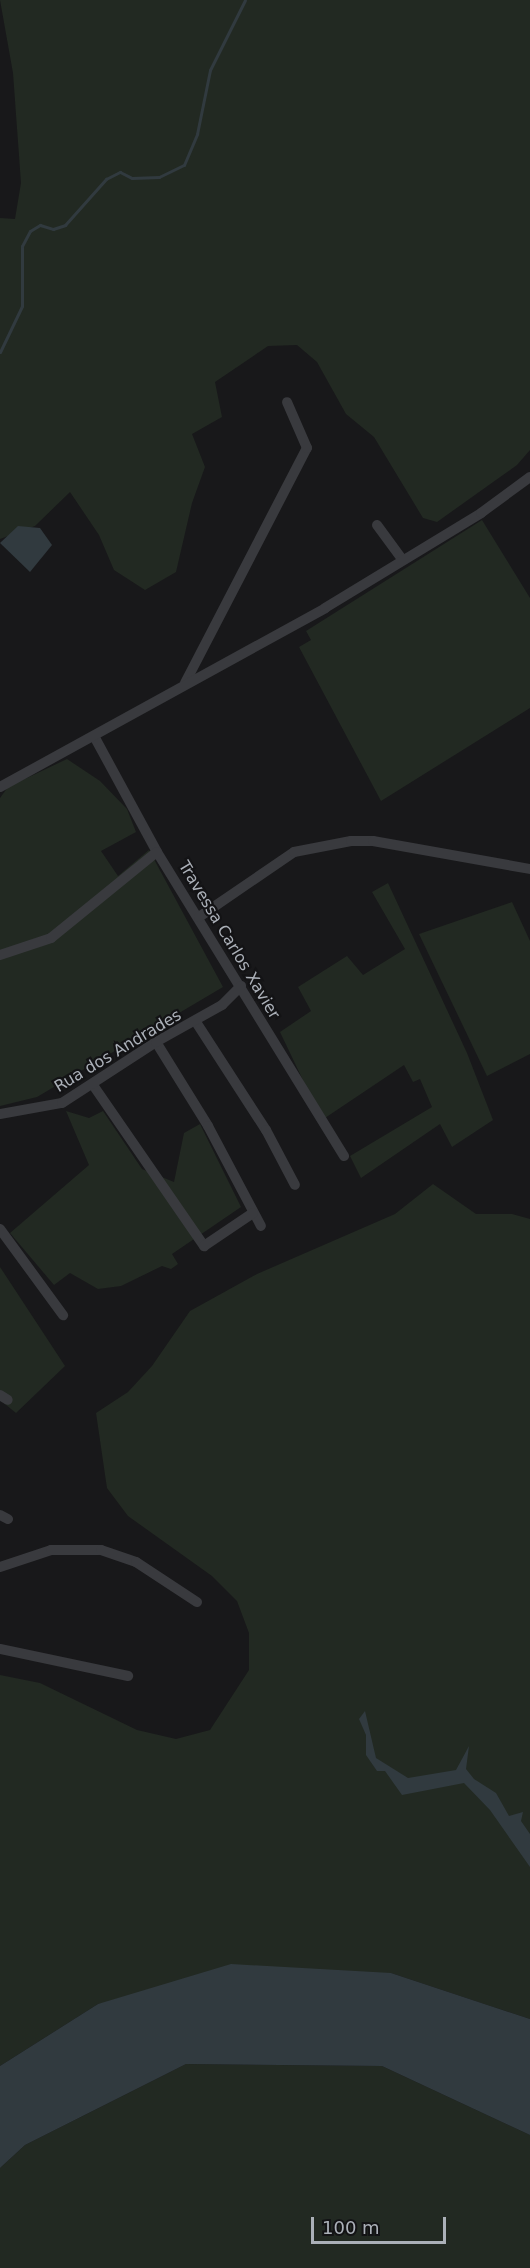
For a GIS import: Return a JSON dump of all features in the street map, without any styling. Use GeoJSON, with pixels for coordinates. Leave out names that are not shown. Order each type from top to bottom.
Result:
{"type":"FeatureCollection","features":[{"type":"Feature","properties":{"kind":"street"},"geometry":{"type":"LineString","coordinates":[[185,684],[307,448],[287,402]]}},
{"type":"Feature","properties":{"kind":"street"},"geometry":{"type":"LineString","coordinates":[[0,787],[325,608],[402,559],[481,513],[530,477]]}},
{"type":"Feature","properties":{"kind":"street"},"geometry":{"type":"LineString","coordinates":[[377,525],[402,559]]}},
{"type":"Feature","properties":{"kind":"street","name":"Travessa Carlos Xavier"},"geometry":{"type":"LineString","coordinates":[[94,736],[157,852],[344,1156]]}},
{"type":"Feature","properties":{"kind":"street"},"geometry":{"type":"LineString","coordinates":[[199,917],[294,852],[351,841],[373,841],[530,869]]}},
{"type":"Feature","properties":{"kind":"street"},"geometry":{"type":"LineString","coordinates":[[0,955],[51,938],[157,852]]}},
{"type":"Feature","properties":{"kind":"street","name":"Rua dos Andrades"},"geometry":{"type":"LineString","coordinates":[[0,1114],[62,1103],[156,1042],[196,1022],[241,986]]}},
{"type":"Feature","properties":{"kind":"street"},"geometry":{"type":"LineString","coordinates":[[196,1022],[266,1130],[295,1185]]}},
{"type":"Feature","properties":{"kind":"street"},"geometry":{"type":"LineString","coordinates":[[156,1042],[208,1126],[261,1227]]}},
{"type":"Feature","properties":{"kind":"street"},"geometry":{"type":"LineString","coordinates":[[93,1085],[204,1246],[254,1213]]}},
{"type":"Feature","properties":{"kind":"street"},"geometry":{"type":"LineString","coordinates":[[0,1229],[63,1315]]}},
{"type":"Feature","properties":{"kind":"street"},"geometry":{"type":"LineString","coordinates":[[0,1567],[51,1550],[101,1550],[136,1562],[197,1602]]}},
{"type":"Feature","properties":{"kind":"street"},"geometry":{"type":"LineString","coordinates":[[0,1649],[128,1676]]}},
{"type":"Feature","properties":{"kind":"shaded area"},"geometry":{"type":"Polygon","coordinates":[[[0,0],[530,0],[530,450],[517,465],[437,522],[423,518],[374,437],[346,414],[317,362],[297,345],[268,346],[215,382],[222,417],[192,434],[205,467],[192,503],[176,572],[145,590],[114,570],[99,535],[70,492],[35,526],[0,539],[0,218],[15,219],[21,183],[13,73],[0,0]]]}},
{"type":"Feature","properties":{"kind":"shaded area"},"geometry":{"type":"Polygon","coordinates":[[[482,520],[530,598],[530,708],[381,801],[299,647],[311,640],[306,631],[482,520]]]}},
{"type":"Feature","properties":{"kind":"shaded area"},"geometry":{"type":"Polygon","coordinates":[[[18,526],[40,528],[52,545],[30,572],[0,543],[18,526]]]}},
{"type":"Feature","properties":{"kind":"shaded area"},"geometry":{"type":"Polygon","coordinates":[[[67,759],[100,781],[127,809],[136,832],[101,851],[118,876],[149,850],[223,987],[37,1097],[0,1106],[0,798],[8,787],[67,759]]]}},
{"type":"Feature","properties":{"kind":"shaded area"},"geometry":{"type":"Polygon","coordinates":[[[388,883],[467,1053],[493,1120],[452,1147],[440,1124],[361,1178],[350,1156],[432,1107],[420,1079],[413,1082],[404,1065],[322,1120],[280,1032],[311,1011],[298,987],[347,956],[363,975],[405,949],[372,892],[388,883]]]}},
{"type":"Feature","properties":{"kind":"shaded area"},"geometry":{"type":"Polygon","coordinates":[[[512,902],[530,941],[530,1054],[487,1076],[419,934],[512,902]]]}},
{"type":"Feature","properties":{"kind":"shaded area"},"geometry":{"type":"Polygon","coordinates":[[[66,1111],[89,1118],[103,1111],[142,1169],[174,1182],[184,1133],[200,1124],[241,1207],[172,1254],[178,1264],[171,1269],[162,1266],[121,1286],[98,1289],[70,1273],[54,1285],[10,1233],[89,1165],[66,1111]]]}},
{"type":"Feature","properties":{"kind":"shaded area"},"geometry":{"type":"Polygon","coordinates":[[[433,1184],[476,1214],[512,1214],[530,1219],[530,2019],[391,1973],[98,2004],[0,2066],[0,1675],[40,1683],[137,1730],[176,1739],[210,1730],[249,1670],[249,1633],[237,1601],[212,1576],[128,1516],[107,1488],[96,1413],[128,1392],[152,1366],[190,1311],[257,1274],[395,1214],[433,1184]]]}},
{"type":"Feature","properties":{"kind":"shaded area"},"geometry":{"type":"Polygon","coordinates":[[[0,1267],[65,1366],[16,1413],[0,1400],[0,1267]]]}},
{"type":"Feature","properties":{"kind":"shaded area"},"geometry":{"type":"Polygon","coordinates":[[[365,1711],[376,1758],[408,1778],[456,1770],[469,1746],[466,1769],[474,1779],[496,1793],[509,1816],[523,1812],[521,1821],[530,1834],[530,1867],[490,1810],[464,1783],[402,1795],[385,1771],[377,1771],[366,1755],[366,1735],[359,1719],[365,1711]]]}},
{"type":"Feature","properties":{"kind":"shaded area"},"geometry":{"type":"Polygon","coordinates":[[[231,1964],[391,1973],[530,2019],[530,2135],[382,2066],[186,2064],[25,2145],[0,2168],[0,2066],[98,2004],[231,1964]]]}},
{"type":"Feature","properties":{"kind":"shaded area"},"geometry":{"type":"Polygon","coordinates":[[[186,2064],[382,2066],[530,2135],[530,2268],[0,2268],[0,2168],[25,2145],[186,2064]]]}},
{"type":"Feature","properties":{"kind":"waterway"},"geometry":{"type":"LineString","coordinates":[[0,352],[22,306],[22,246],[30,231],[40,225],[53,229],[65,225],[106,179],[120,172],[132,178],[159,177],[184,165],[197,134],[210,70],[245,0]]}}]}
